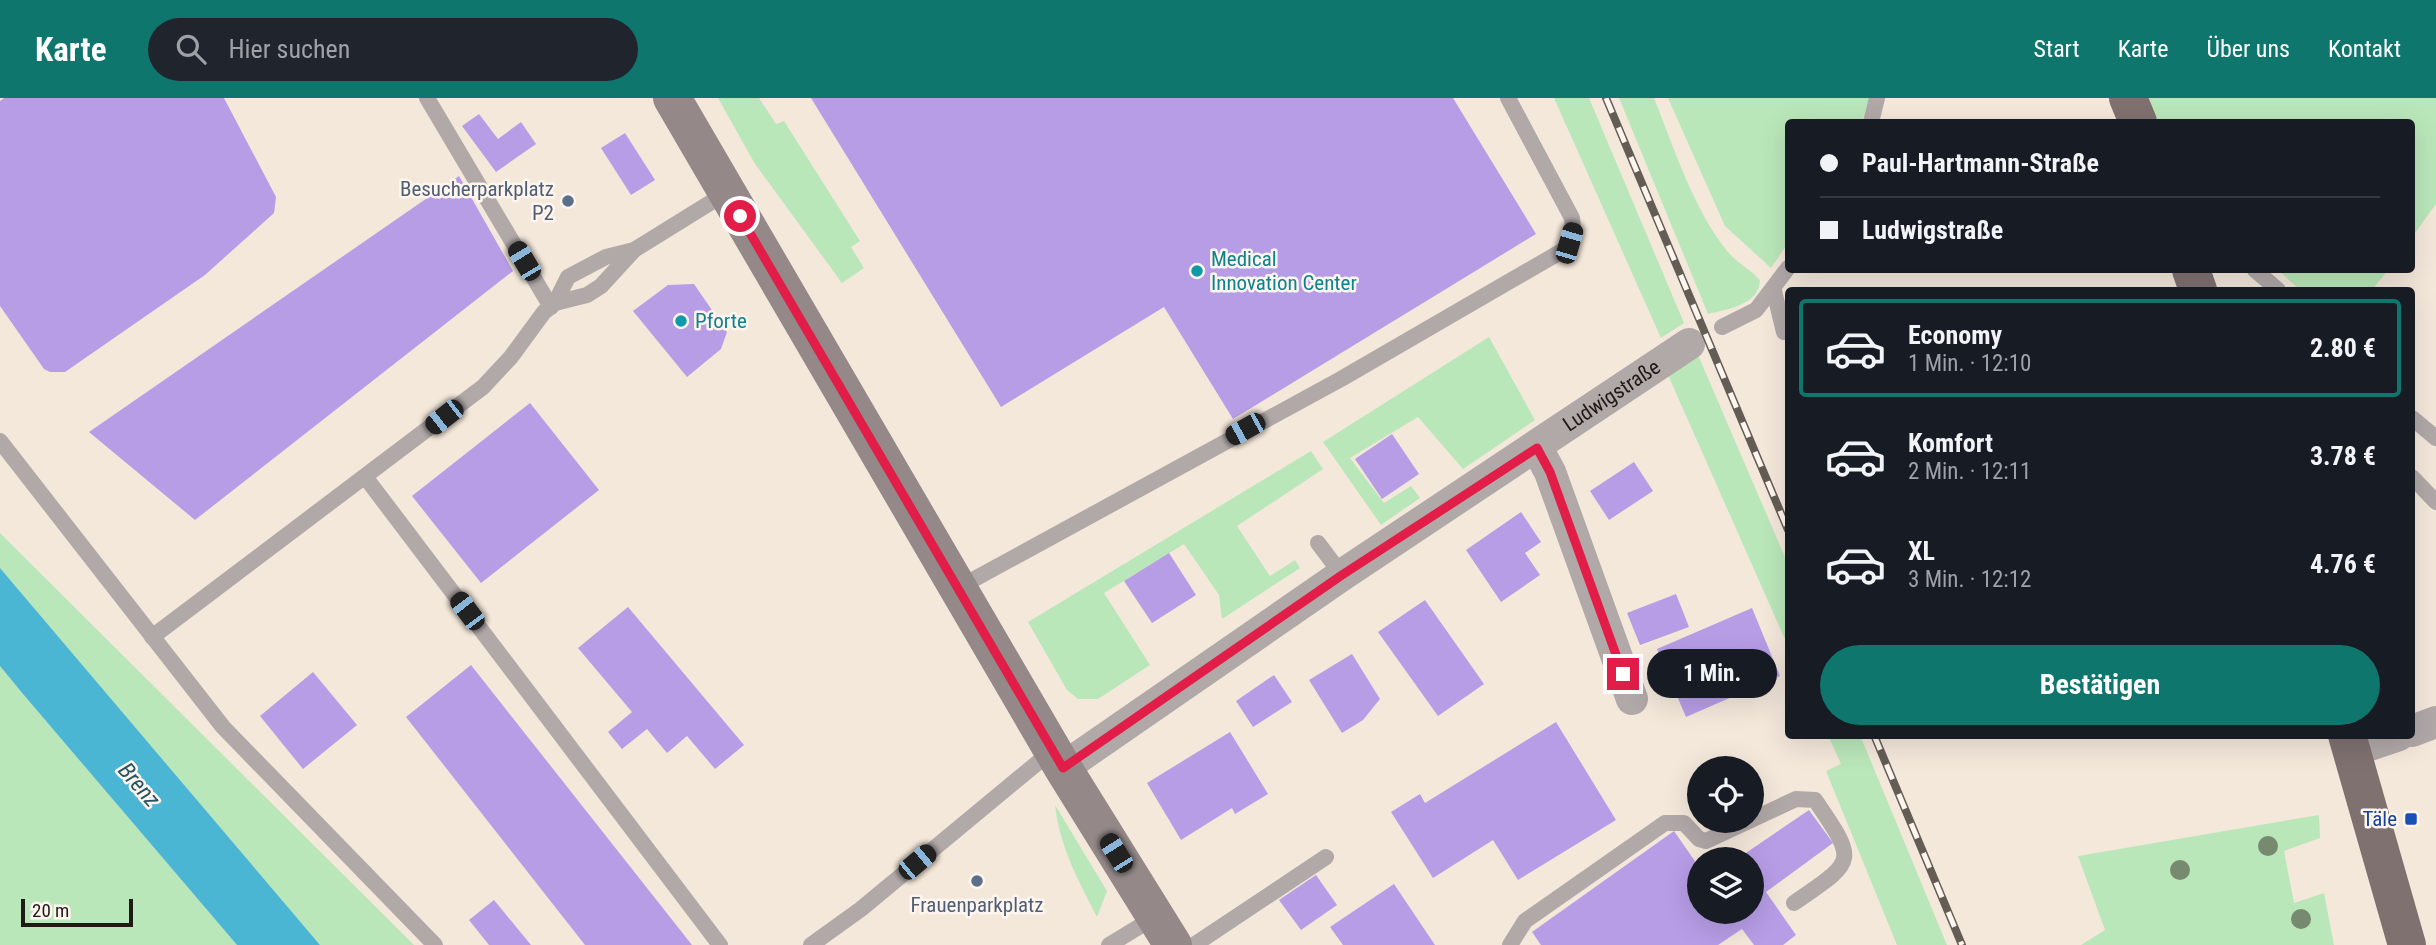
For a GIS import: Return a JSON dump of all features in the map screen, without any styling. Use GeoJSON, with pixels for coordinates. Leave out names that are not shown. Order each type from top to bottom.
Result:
{"type":"FeatureCollection","features":[{"type":"Feature","properties":{"kind":"main road"},"geometry":{"type":"LineString","coordinates":[[671,98],[1058,759],[1164,931]]}},
{"type":"Feature","properties":{"kind":"main road"},"geometry":{"type":"LineString","coordinates":[[2128,98],[2137,119]]}},
{"type":"Feature","properties":{"kind":"main road"},"geometry":{"type":"LineString","coordinates":[[2349,743],[2407,945]]}},
{"type":"Feature","properties":{"kind":"street","name":"Ludwigstraße"},"geometry":{"type":"LineString","coordinates":[[1058,759],[1537,448],[1689,344]]}},
{"type":"Feature","properties":{"kind":"street"},"geometry":{"type":"LineString","coordinates":[[1537,448],[1550,472],[1632,699]]}},
{"type":"Feature","properties":{"kind":"street"},"geometry":{"type":"LineString","coordinates":[[2415,730],[2436,722]]}},
{"type":"Feature","properties":{"kind":"street"},"geometry":{"type":"LineString","coordinates":[[2349,743],[2374,739]]}},
{"type":"Feature","properties":{"kind":"lane"},"geometry":{"type":"LineString","coordinates":[[427,98],[553,305]]}},
{"type":"Feature","properties":{"kind":"lane"},"geometry":{"type":"LineString","coordinates":[[958,588],[1352,372],[1562,251],[1569,243],[1573,229],[1572,218],[1508,98]]}},
{"type":"Feature","properties":{"kind":"lane"},"geometry":{"type":"LineString","coordinates":[[1872,119],[1877,98]]}},
{"type":"Feature","properties":{"kind":"lane"},"geometry":{"type":"LineString","coordinates":[[553,305],[587,295],[601,286],[634,250],[726,192]]}},
{"type":"Feature","properties":{"kind":"lane"},"geometry":{"type":"LineString","coordinates":[[152,637],[483,387],[511,357],[533,322],[553,305],[568,277],[606,257],[634,250]]}},
{"type":"Feature","properties":{"kind":"lane"},"geometry":{"type":"LineString","coordinates":[[1722,327],[1756,310],[1774,291],[1785,273]]}},
{"type":"Feature","properties":{"kind":"lane"},"geometry":{"type":"LineString","coordinates":[[2258,273],[2274,287]]}},
{"type":"Feature","properties":{"kind":"lane"},"geometry":{"type":"LineString","coordinates":[[1774,291],[1785,332]]}},
{"type":"Feature","properties":{"kind":"lane"},"geometry":{"type":"LineString","coordinates":[[2415,420],[2436,438]]}},
{"type":"Feature","properties":{"kind":"lane"},"geometry":{"type":"LineString","coordinates":[[0,441],[223,727],[435,945]]}},
{"type":"Feature","properties":{"kind":"lane"},"geometry":{"type":"LineString","coordinates":[[366,478],[720,945]]}},
{"type":"Feature","properties":{"kind":"lane"},"geometry":{"type":"LineString","coordinates":[[2415,480],[2436,502]]}},
{"type":"Feature","properties":{"kind":"lane"},"geometry":{"type":"LineString","coordinates":[[1318,543],[1342,575]]}},
{"type":"Feature","properties":{"kind":"lane"},"geometry":{"type":"LineString","coordinates":[[811,945],[1058,759]]}},
{"type":"Feature","properties":{"kind":"lane"},"geometry":{"type":"LineString","coordinates":[[1510,945],[1525,921],[1665,823],[1684,823],[1699,839],[1706,841],[1806,797],[1815,800],[1844,841],[1845,853],[1843,865],[1835,874],[1794,903]]}},
{"type":"Feature","properties":{"kind":"lane"},"geometry":{"type":"LineString","coordinates":[[1194,945],[1326,856]]}},
{"type":"Feature","properties":{"kind":"lane"},"geometry":{"type":"LineString","coordinates":[[1109,945],[1164,931]]}},
{"type":"Feature","properties":{"kind":"green space"},"geometry":{"type":"Polygon","coordinates":[[[718,98],[759,98],[776,124],[784,121],[860,241],[851,247],[864,268],[842,283],[755,164],[718,98]]]}},
{"type":"Feature","properties":{"kind":"green space"},"geometry":{"type":"Polygon","coordinates":[[[1554,98],[1589,98],[1684,323],[1661,338],[1554,98]]]}},
{"type":"Feature","properties":{"kind":"green space"},"geometry":{"type":"Polygon","coordinates":[[[1619,98],[1654,98],[1685,177],[1715,234],[1727,251],[1760,280],[1754,295],[1741,305],[1708,314],[1619,98]]]}},
{"type":"Feature","properties":{"kind":"green space"},"geometry":{"type":"Polygon","coordinates":[[[1668,98],[1869,98],[1863,119],[1785,119],[1785,247],[1771,268],[1725,226],[1668,98]]]}},
{"type":"Feature","properties":{"kind":"green space"},"geometry":{"type":"Polygon","coordinates":[[[2144,98],[2436,98],[2436,204],[2415,233],[2415,119],[2152,119],[2144,98]]]}},
{"type":"Feature","properties":{"kind":"green space"},"geometry":{"type":"Polygon","coordinates":[[[2281,273],[2386,273],[2374,287],[2297,287],[2281,273]]]}},
{"type":"Feature","properties":{"kind":"green space"},"geometry":{"type":"Polygon","coordinates":[[[1489,337],[1535,420],[1463,469],[1418,417],[1350,458],[1384,503],[1411,486],[1420,498],[1381,525],[1323,442],[1489,337]]]}},
{"type":"Feature","properties":{"kind":"green space"},"geometry":{"type":"Polygon","coordinates":[[[1698,355],[1785,557],[1785,639],[1668,375],[1698,355]]]}},
{"type":"Feature","properties":{"kind":"green space"},"geometry":{"type":"Polygon","coordinates":[[[1311,451],[1323,469],[1237,526],[1270,576],[1295,560],[1300,568],[1222,619],[1219,595],[1184,544],[1104,593],[1150,665],[1098,699],[1078,699],[1067,690],[1028,622],[1311,451]]]}},
{"type":"Feature","properties":{"kind":"green space"},"geometry":{"type":"Polygon","coordinates":[[[0,533],[414,945],[320,945],[0,568],[0,533]]]}},
{"type":"Feature","properties":{"kind":"green space"},"geometry":{"type":"Polygon","coordinates":[[[0,666],[23,694],[237,945],[0,945],[0,666]]]}},
{"type":"Feature","properties":{"kind":"green space"},"geometry":{"type":"Polygon","coordinates":[[[1830,739],[1862,739],[1947,945],[1897,945],[1826,771],[1841,764],[1830,739]]]}},
{"type":"Feature","properties":{"kind":"green space"},"geometry":{"type":"Polygon","coordinates":[[[1055,805],[1107,891],[1097,917],[1065,849],[1055,805]]]}},
{"type":"Feature","properties":{"kind":"green space"},"geometry":{"type":"Polygon","coordinates":[[[2319,815],[2320,838],[2284,851],[2294,903],[2324,893],[2334,945],[2081,945],[2105,930],[2078,856],[2319,815]]]}},
{"type":"Feature","properties":{"kind":"water","name":"Brenz"},"geometry":{"type":"Polygon","coordinates":[[[0,568],[320,945],[237,945],[23,694],[0,666],[0,568]]]}},
{"type":"Feature","properties":{"kind":"building"},"geometry":{"type":"Polygon","coordinates":[[[4,98],[224,98],[276,197],[274,213],[205,275],[65,372],[50,372],[44,369],[0,306],[0,101],[4,98]]]}},
{"type":"Feature","properties":{"kind":"building","name":"Medical Innovation Center"},"geometry":{"type":"Polygon","coordinates":[[[811,98],[1453,98],[1536,234],[1233,419],[1164,307],[1001,407],[811,98]]]}},
{"type":"Feature","properties":{"kind":"building"},"geometry":{"type":"Polygon","coordinates":[[[479,114],[498,139],[521,122],[536,144],[496,172],[462,126],[479,114]]]}},
{"type":"Feature","properties":{"kind":"building"},"geometry":{"type":"Polygon","coordinates":[[[625,133],[655,180],[631,195],[601,148],[625,133]]]}},
{"type":"Feature","properties":{"kind":"building"},"geometry":{"type":"Polygon","coordinates":[[[459,176],[513,271],[195,520],[89,432],[459,176]]]}},
{"type":"Feature","properties":{"kind":"building","name":"Pforte"},"geometry":{"type":"Polygon","coordinates":[[[694,284],[727,332],[721,349],[687,377],[633,311],[668,285],[694,284]]]}},
{"type":"Feature","properties":{"kind":"building"},"geometry":{"type":"Polygon","coordinates":[[[530,403],[599,490],[481,583],[412,496],[530,403]]]}},
{"type":"Feature","properties":{"kind":"building"},"geometry":{"type":"Polygon","coordinates":[[[1392,434],[1419,474],[1382,499],[1355,459],[1392,434]]]}},
{"type":"Feature","properties":{"kind":"building"},"geometry":{"type":"Polygon","coordinates":[[[1634,462],[1653,491],[1609,520],[1590,491],[1634,462]]]}},
{"type":"Feature","properties":{"kind":"building"},"geometry":{"type":"Polygon","coordinates":[[[1521,512],[1541,542],[1525,553],[1540,575],[1501,602],[1466,550],[1521,512]]]}},
{"type":"Feature","properties":{"kind":"building"},"geometry":{"type":"Polygon","coordinates":[[[1169,553],[1196,595],[1152,623],[1124,581],[1169,553]]]}},
{"type":"Feature","properties":{"kind":"building"},"geometry":{"type":"Polygon","coordinates":[[[1676,594],[1689,627],[1640,645],[1627,613],[1676,594]]]}},
{"type":"Feature","properties":{"kind":"building"},"geometry":{"type":"Polygon","coordinates":[[[1425,600],[1484,684],[1438,716],[1378,632],[1425,600]]]}},
{"type":"Feature","properties":{"kind":"building"},"geometry":{"type":"Polygon","coordinates":[[[628,607],[744,745],[715,769],[687,736],[667,753],[647,729],[622,749],[608,732],[632,712],[578,648],[628,607]]]}},
{"type":"Feature","properties":{"kind":"building"},"geometry":{"type":"Polygon","coordinates":[[[1752,608],[1780,676],[1686,717],[1657,649],[1752,608]]]}},
{"type":"Feature","properties":{"kind":"building"},"geometry":{"type":"Polygon","coordinates":[[[1352,654],[1380,699],[1363,720],[1342,733],[1309,680],[1352,654]]]}},
{"type":"Feature","properties":{"kind":"building"},"geometry":{"type":"Polygon","coordinates":[[[471,665],[692,945],[585,945],[406,717],[471,665]]]}},
{"type":"Feature","properties":{"kind":"building"},"geometry":{"type":"Polygon","coordinates":[[[313,672],[357,725],[303,769],[260,716],[313,672]]]}},
{"type":"Feature","properties":{"kind":"building"},"geometry":{"type":"Polygon","coordinates":[[[1274,675],[1292,702],[1253,727],[1236,701],[1274,675]]]}},
{"type":"Feature","properties":{"kind":"building"},"geometry":{"type":"Polygon","coordinates":[[[1556,722],[1616,820],[1518,880],[1493,840],[1433,878],[1391,812],[1420,794],[1425,803],[1556,722]]]}},
{"type":"Feature","properties":{"kind":"building"},"geometry":{"type":"Polygon","coordinates":[[[1230,732],[1268,794],[1235,814],[1232,808],[1181,840],[1147,783],[1230,732]]]}},
{"type":"Feature","properties":{"kind":"building"},"geometry":{"type":"Polygon","coordinates":[[[1809,810],[1833,843],[1766,892],[1796,935],[1783,945],[1754,945],[1742,929],[1718,945],[1541,945],[1532,932],[1674,831],[1687,850],[1687,924],[1764,924],[1764,847],[1755,847],[1809,810]]]}},
{"type":"Feature","properties":{"kind":"building"},"geometry":{"type":"Polygon","coordinates":[[[1316,875],[1337,905],[1301,930],[1279,900],[1316,875]]]}},
{"type":"Feature","properties":{"kind":"building"},"geometry":{"type":"Polygon","coordinates":[[[1394,884],[1435,945],[1343,945],[1330,927],[1394,884]]]}},
{"type":"Feature","properties":{"kind":"building"},"geometry":{"type":"Polygon","coordinates":[[[494,900],[531,945],[489,945],[469,920],[494,900]]]}},
{"type":"Feature","properties":{"kind":"railway"},"geometry":{"type":"LineString","coordinates":[[1606,98],[1785,523]]}},
{"type":"Feature","properties":{"kind":"railway"},"geometry":{"type":"LineString","coordinates":[[1876,739],[1962,945]]}},
{"type":"Feature","properties":{"kind":"place","name":"Besucherparkplatz P2"},"geometry":{"type":"Point","coordinates":[568,201]}},
{"type":"Feature","properties":{"kind":"place","name":"Medical Innovation Center"},"geometry":{"type":"Point","coordinates":[1197,271]}},
{"type":"Feature","properties":{"kind":"place","name":"Pforte"},"geometry":{"type":"Point","coordinates":[681,321]}},
{"type":"Feature","properties":{"kind":"place","name":"Täle"},"geometry":{"type":"Point","coordinates":[2411,819]}},
{"type":"Feature","properties":{"kind":"place","name":"Frauenparkplatz"},"geometry":{"type":"Point","coordinates":[977,881]}},
{"type":"Feature","properties":{"kind":"route"},"geometry":{"type":"LineString","coordinates":[[740,216],[1063,768],[1342,575],[1537,448],[1550,472],[1623,674]]}}]}
